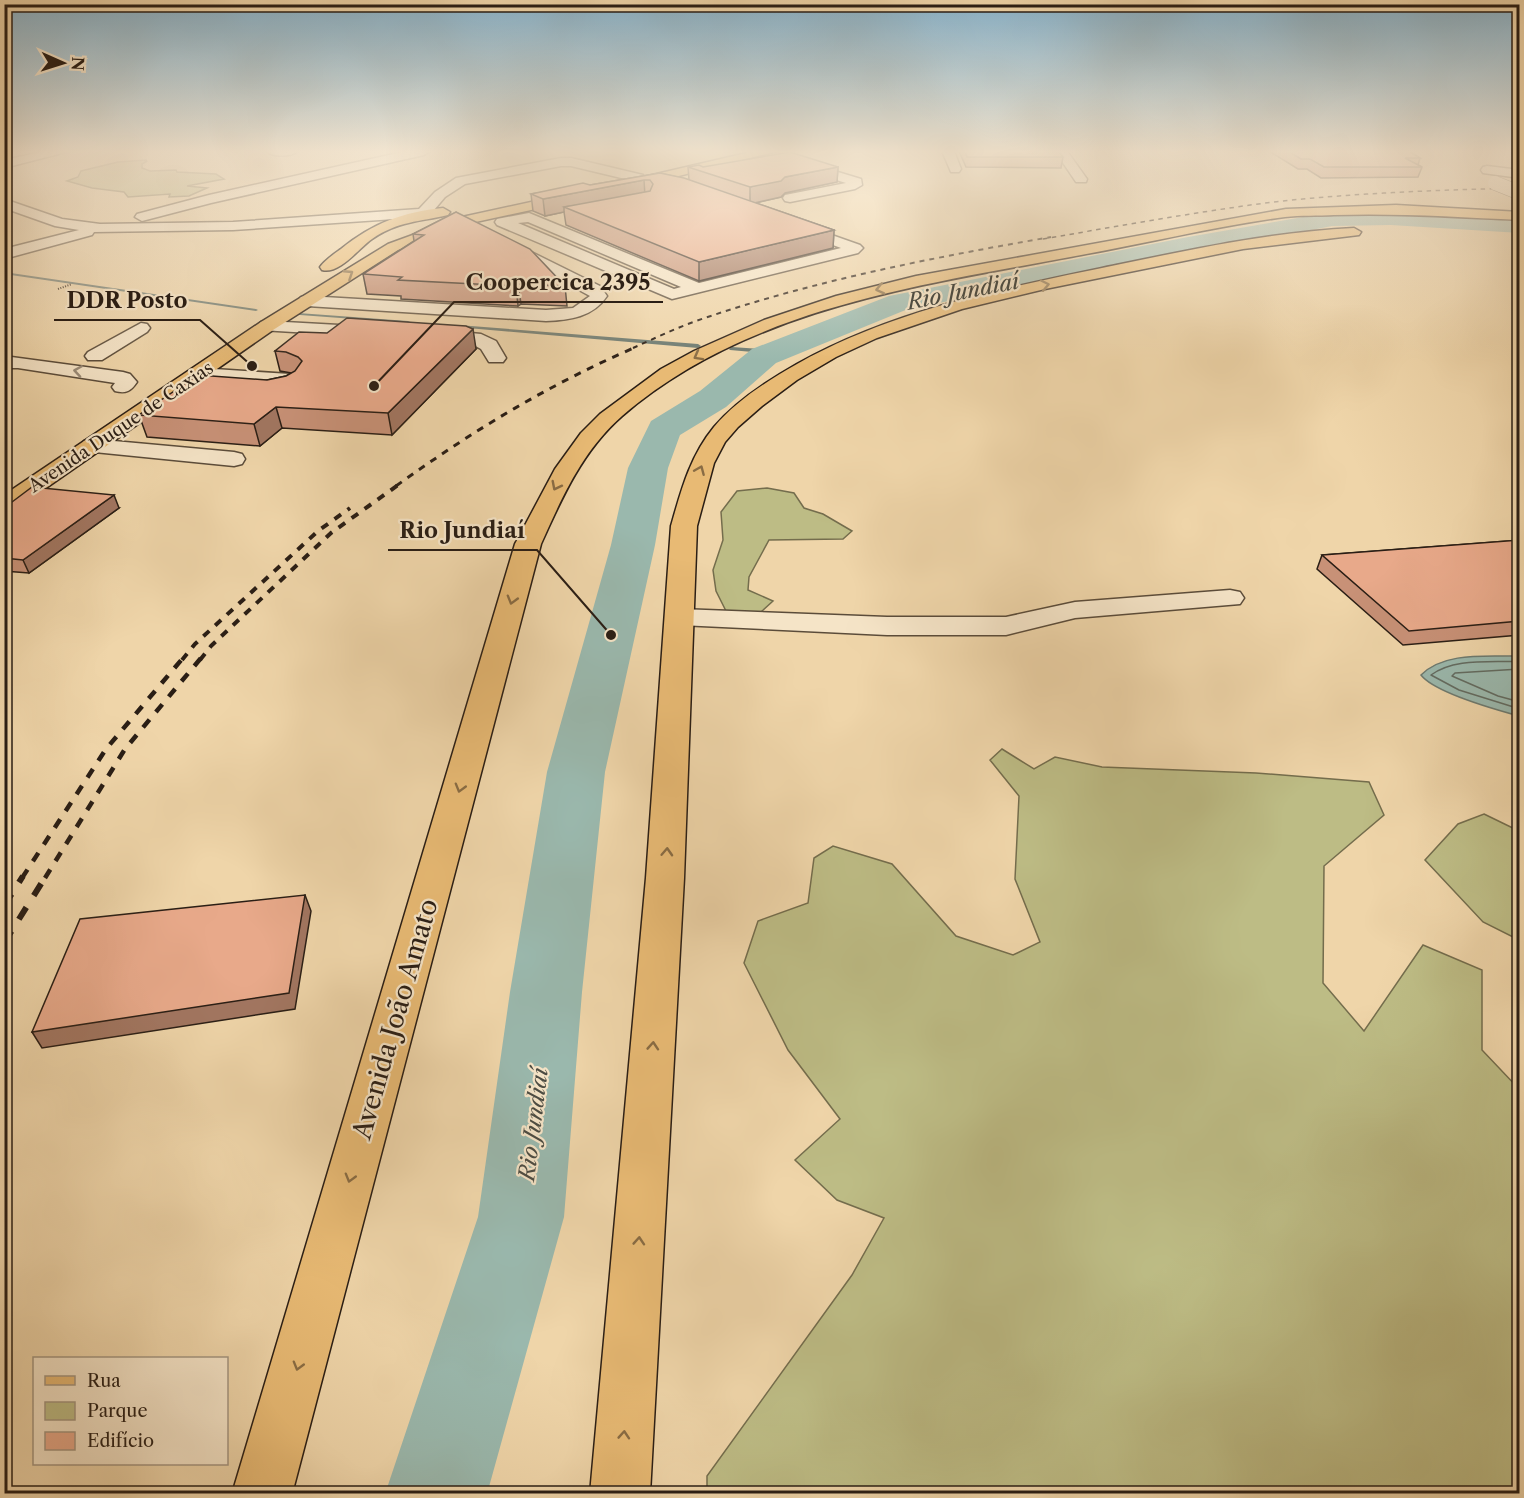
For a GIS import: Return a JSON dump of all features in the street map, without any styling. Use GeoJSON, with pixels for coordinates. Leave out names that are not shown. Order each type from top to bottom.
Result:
{"type":"FeatureCollection","features":[{"type":"Feature","properties":{"kind":"main road","name":"Avenida Duque de Caxias"},"geometry":{"type":"LineString","coordinates":[[4,488],[244,329],[301,289],[372,230],[393,221]]}},
{"type":"Feature","properties":{"kind":"main road","name":"Avenida Duque de Caxias"},"geometry":{"type":"LineString","coordinates":[[460,221],[470,223],[474,221]]}},
{"type":"Feature","properties":{"kind":"main road","name":"Avenida Duque de Caxias"},"geometry":{"type":"LineString","coordinates":[[4,506],[267,326],[393,247],[424,234],[478,221]]}},
{"type":"Feature","properties":{"kind":"main road","name":"Avenida João Amato"},"geometry":{"type":"LineString","coordinates":[[262,1494],[528,544],[559,479],[584,443],[620,408],[658,379],[711,349],[757,327],[821,305],[916,281],[1243,221]]}},
{"type":"Feature","properties":{"kind":"main road"},"geometry":{"type":"LineString","coordinates":[[372,230],[424,234]]}},
{"type":"Feature","properties":{"kind":"main road"},"geometry":{"type":"LineString","coordinates":[[620,1494],[665,878],[684,526],[698,470],[722,431],[763,394],[818,359],[873,332],[957,304],[1149,263],[1311,235],[1367,231]]}},
{"type":"Feature","properties":{"kind":"street"},"geometry":{"type":"LineString","coordinates":[[54,221],[100,228],[233,226],[308,221]]}},
{"type":"Feature","properties":{"kind":"street"},"geometry":{"type":"LineString","coordinates":[[4,254],[127,221]]}},
{"type":"Feature","properties":{"kind":"street"},"geometry":{"type":"LineString","coordinates":[[329,221],[349,223],[372,230]]}},
{"type":"Feature","properties":{"kind":"street"},"geometry":{"type":"LineString","coordinates":[[470,223],[507,221]]}},
{"type":"Feature","properties":{"kind":"street"},"geometry":{"type":"LineString","coordinates":[[537,221],[698,288]]}},
{"type":"Feature","properties":{"kind":"street"},"geometry":{"type":"LineString","coordinates":[[519,228],[553,221]]}},
{"type":"Feature","properties":{"kind":"street"},"geometry":{"type":"LineString","coordinates":[[502,222],[672,294],[855,248],[781,221]]}},
{"type":"Feature","properties":{"kind":"street"},"geometry":{"type":"LineString","coordinates":[[307,301],[551,316],[578,311],[596,302],[599,296],[594,290],[470,223]]}},
{"type":"Feature","properties":{"kind":"street"},"geometry":{"type":"LineString","coordinates":[[587,257],[612,252]]}},
{"type":"Feature","properties":{"kind":"street"},"geometry":{"type":"LineString","coordinates":[[267,326],[474,338],[489,345],[496,358]]}},
{"type":"Feature","properties":{"kind":"street"},"geometry":{"type":"LineString","coordinates":[[95,356],[141,328]]}},
{"type":"Feature","properties":{"kind":"street"},"geometry":{"type":"LineString","coordinates":[[286,347],[308,329]]}},
{"type":"Feature","properties":{"kind":"street"},"geometry":{"type":"LineString","coordinates":[[322,347],[341,330]]}},
{"type":"Feature","properties":{"kind":"street"},"geometry":{"type":"LineString","coordinates":[[4,362],[18,362],[123,378],[127,382],[122,387]]}},
{"type":"Feature","properties":{"kind":"street"},"geometry":{"type":"LineString","coordinates":[[199,374],[243,377]]}},
{"type":"Feature","properties":{"kind":"street"},"geometry":{"type":"LineString","coordinates":[[93,446],[234,459]]}},
{"type":"Feature","properties":{"kind":"street"},"geometry":{"type":"LineString","coordinates":[[680,616],[887,626],[1005,626],[1075,610],[1230,598]]}},
{"type":"Feature","properties":{"kind":"path"},"geometry":{"type":"LineString","coordinates":[[58,289],[72,284]]}},
{"type":"Feature","properties":{"kind":"green space"},"geometry":{"type":"Polygon","coordinates":[[[767,488],[794,493],[804,508],[823,514],[852,531],[843,539],[769,540],[749,577],[748,590],[773,601],[761,612],[727,613],[716,591],[713,570],[723,540],[721,512],[737,491],[767,488]]]}},
{"type":"Feature","properties":{"kind":"green space"},"geometry":{"type":"Polygon","coordinates":[[[1002,749],[1034,769],[1055,757],[1102,767],[1256,773],[1369,782],[1384,815],[1324,866],[1323,983],[1364,1031],[1423,945],[1482,970],[1482,1050],[1519,1089],[1519,1493],[707,1493],[707,1476],[852,1275],[884,1218],[837,1200],[795,1160],[840,1119],[788,1050],[744,963],[758,921],[808,903],[814,858],[833,846],[892,864],[956,936],[1013,955],[1040,942],[1015,879],[1019,796],[990,760],[1002,749]]]}},
{"type":"Feature","properties":{"kind":"green space"},"geometry":{"type":"Polygon","coordinates":[[[1484,814],[1519,831],[1519,940],[1483,922],[1425,860],[1458,824],[1484,814]]]}},
{"type":"Feature","properties":{"kind":"water"},"geometry":{"type":"Polygon","coordinates":[[[1519,656],[1519,716],[1452,694],[1421,675],[1431,667],[1454,659],[1519,656]]]}},
{"type":"Feature","properties":{"kind":"building"},"geometry":{"type":"Polygon","coordinates":[[[439,221],[474,221],[530,249],[565,286],[398,280],[402,277],[363,274],[424,235],[413,234],[439,221]]]}},
{"type":"Feature","properties":{"kind":"building"},"geometry":{"type":"Polygon","coordinates":[[[598,221],[808,221],[834,230],[699,262],[598,221]]]}},
{"type":"Feature","properties":{"kind":"building"},"geometry":{"type":"Polygon","coordinates":[[[347,318],[466,326],[473,329],[388,413],[276,407],[254,424],[139,415],[198,375],[267,380],[286,376],[295,371],[302,361],[286,352],[275,351],[299,332],[327,333],[347,318]]]}},
{"type":"Feature","properties":{"kind":"building"},"geometry":{"type":"Polygon","coordinates":[[[32,487],[114,495],[23,560],[4,558],[4,508],[32,487]]]}},
{"type":"Feature","properties":{"kind":"building"},"geometry":{"type":"Polygon","coordinates":[[[1520,540],[1520,621],[1409,631],[1322,555],[1520,540]]]}},
{"type":"Feature","properties":{"kind":"building"},"geometry":{"type":"Polygon","coordinates":[[[305,895],[289,993],[32,1032],[80,919],[305,895]]]}},
{"type":"Feature","properties":{"kind":"waterway","name":"Rio Jundiaí"},"geometry":{"type":"LineString","coordinates":[[436,1494],[521,1217],[546,992],[576,772],[633,545],[648,468],[664,429],[713,399],[764,356],[900,302],[1322,221]]}},
{"type":"Feature","properties":{"kind":"waterway","name":"Rio Jundiaí"},"geometry":{"type":"LineString","coordinates":[[1438,221],[1520,226]]}},
{"type":"Feature","properties":{"kind":"waterway"},"geometry":{"type":"LineString","coordinates":[[4,273],[256,310]]}},
{"type":"Feature","properties":{"kind":"waterway"},"geometry":{"type":"LineString","coordinates":[[300,314],[408,322]]}},
{"type":"Feature","properties":{"kind":"waterway"},"geometry":{"type":"LineString","coordinates":[[458,326],[698,346]]}},
{"type":"Feature","properties":{"kind":"waterway"},"geometry":{"type":"LineString","coordinates":[[732,349],[774,352]]}},
{"type":"Feature","properties":{"kind":"railway"},"geometry":{"type":"LineString","coordinates":[[1043,239],[1151,221]]}},
{"type":"Feature","properties":{"kind":"railway"},"geometry":{"type":"LineString","coordinates":[[633,348],[696,321],[827,282],[916,262],[1051,237]]}},
{"type":"Feature","properties":{"kind":"railway"},"geometry":{"type":"LineString","coordinates":[[396,486],[512,410],[572,377],[636,347]]}},
{"type":"Feature","properties":{"kind":"railway"},"geometry":{"type":"LineString","coordinates":[[200,660],[211,646],[331,533],[398,485]]}},
{"type":"Feature","properties":{"kind":"railway"},"geometry":{"type":"LineString","coordinates":[[182,660],[195,644],[318,531],[350,508]]}},
{"type":"Feature","properties":{"kind":"railway"},"geometry":{"type":"LineString","coordinates":[[22,878],[106,749],[183,658]]}},
{"type":"Feature","properties":{"kind":"railway"},"geometry":{"type":"LineString","coordinates":[[45,878],[125,749],[201,658]]}},
{"type":"Feature","properties":{"kind":"railway"},"geometry":{"type":"LineString","coordinates":[[4,906],[23,876]]}},
{"type":"Feature","properties":{"kind":"railway"},"geometry":{"type":"LineString","coordinates":[[4,943],[46,876]]}},
{"type":"Feature","properties":{"kind":"place","name":"DDR Posto"},"geometry":{"type":"Point","coordinates":[252,366]}},
{"type":"Feature","properties":{"kind":"place","name":"Coopercica 2395"},"geometry":{"type":"Point","coordinates":[374,386]}},
{"type":"Feature","properties":{"kind":"place","name":"Rio Jundiaí"},"geometry":{"type":"Point","coordinates":[611,635]}}]}
